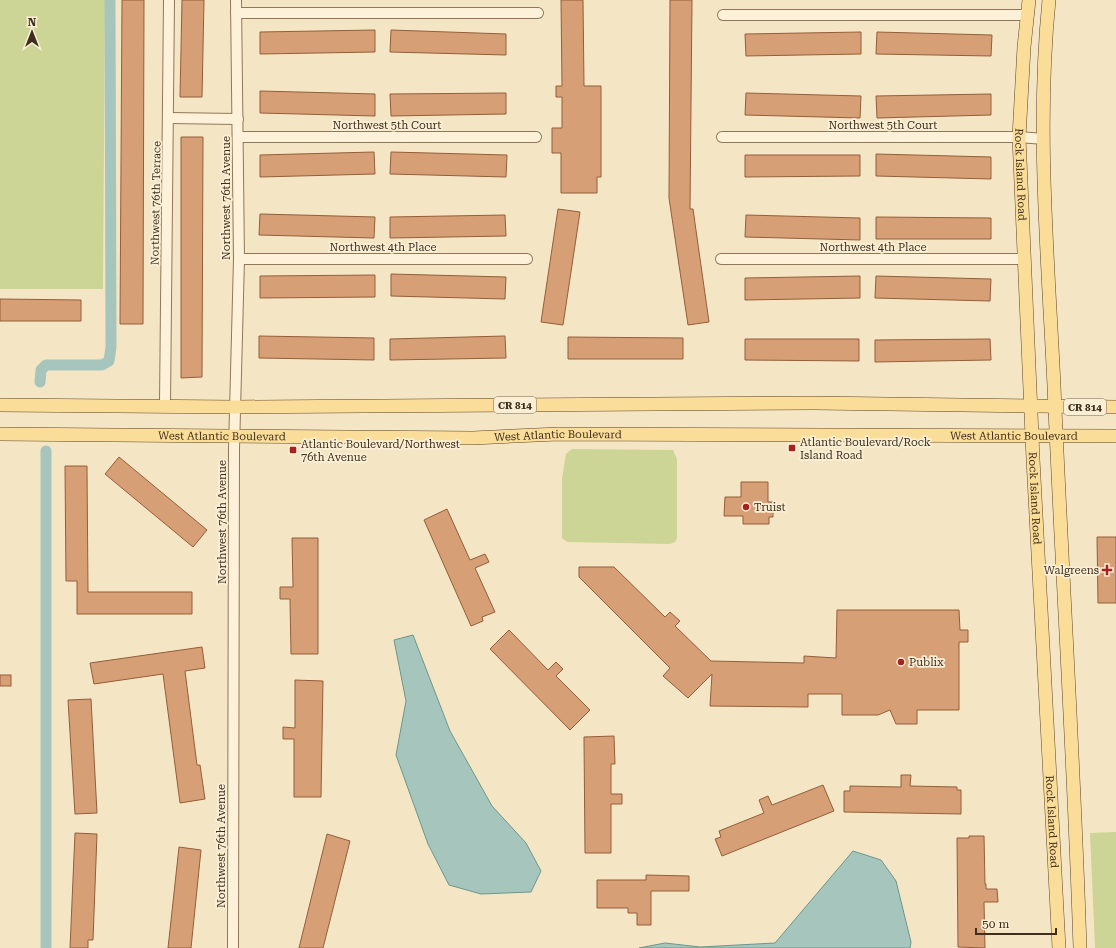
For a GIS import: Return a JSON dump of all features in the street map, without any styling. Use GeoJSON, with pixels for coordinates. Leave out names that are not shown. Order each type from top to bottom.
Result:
{"type":"FeatureCollection","features":[{"type":"Feature","properties":{"kind":"main road","name":"Rock Island Road"},"geometry":{"type":"LineString","coordinates":[[1029,0],[1020,137],[1030,406],[1059,948]]}},
{"type":"Feature","properties":{"kind":"main road","name":"Rock Island Road"},"geometry":{"type":"LineString","coordinates":[[1049,0],[1044,89],[1047,258],[1075,818],[1080,948]]}},
{"type":"Feature","properties":{"kind":"main road","name":"CR 814"},"geometry":{"type":"LineString","coordinates":[[0,406],[236,407],[814,403],[1116,407]]}},
{"type":"Feature","properties":{"kind":"main road","name":"West Atlantic Boulevard"},"geometry":{"type":"LineString","coordinates":[[0,434],[473,438],[558,434],[1056,434],[1116,436]]}},
{"type":"Feature","properties":{"kind":"street","name":"Northwest 76th Terrace"},"geometry":{"type":"LineString","coordinates":[[165,406],[169,0]]}},
{"type":"Feature","properties":{"kind":"street","name":"Northwest 76th Avenue"},"geometry":{"type":"LineString","coordinates":[[233,948],[234,436],[239,259],[236,0]]}},
{"type":"Feature","properties":{"kind":"street"},"geometry":{"type":"LineString","coordinates":[[236,13],[538,13]]}},
{"type":"Feature","properties":{"kind":"street"},"geometry":{"type":"LineString","coordinates":[[723,15],[1028,15]]}},
{"type":"Feature","properties":{"kind":"street"},"geometry":{"type":"LineString","coordinates":[[169,118],[238,119]]}},
{"type":"Feature","properties":{"kind":"street","name":"Northwest 5th Court"},"geometry":{"type":"LineString","coordinates":[[238,137],[536,137]]}},
{"type":"Feature","properties":{"kind":"street","name":"Northwest 5th Court"},"geometry":{"type":"LineString","coordinates":[[722,137],[1020,137],[1044,139]]}},
{"type":"Feature","properties":{"kind":"street","name":"Northwest 4th Place"},"geometry":{"type":"LineString","coordinates":[[239,259],[527,259]]}},
{"type":"Feature","properties":{"kind":"street","name":"Northwest 4th Place"},"geometry":{"type":"LineString","coordinates":[[721,259],[1024,259]]}},
{"type":"Feature","properties":{"kind":"green space"},"geometry":{"type":"Polygon","coordinates":[[[0,0],[105,0],[103,289],[0,289],[0,0]]]}},
{"type":"Feature","properties":{"kind":"green space"},"geometry":{"type":"Polygon","coordinates":[[[572,449],[673,450],[677,459],[677,538],[675,542],[670,544],[567,542],[562,538],[562,479],[566,454],[572,449]]]}},
{"type":"Feature","properties":{"kind":"green space"},"geometry":{"type":"Polygon","coordinates":[[[1116,832],[1116,948],[1095,948],[1090,833],[1116,832]]]}},
{"type":"Feature","properties":{"kind":"water"},"geometry":{"type":"Polygon","coordinates":[[[413,635],[450,731],[492,806],[526,843],[541,871],[531,892],[481,894],[449,885],[428,844],[396,755],[406,701],[394,640],[413,635]]]}},
{"type":"Feature","properties":{"kind":"water"},"geometry":{"type":"Polygon","coordinates":[[[853,851],[881,860],[896,881],[911,942],[910,948],[639,948],[665,943],[700,947],[775,943],[853,851]]]}},
{"type":"Feature","properties":{"kind":"building"},"geometry":{"type":"Polygon","coordinates":[[[122,0],[144,0],[143,324],[120,324],[122,0]]]}},
{"type":"Feature","properties":{"kind":"building"},"geometry":{"type":"Polygon","coordinates":[[[182,0],[204,0],[202,97],[180,97],[182,0]]]}},
{"type":"Feature","properties":{"kind":"building"},"geometry":{"type":"Polygon","coordinates":[[[561,0],[583,0],[584,86],[601,86],[601,177],[597,177],[597,193],[561,193],[561,153],[552,153],[552,128],[562,128],[562,97],[556,97],[556,86],[562,86],[561,0]]]}},
{"type":"Feature","properties":{"kind":"building"},"geometry":{"type":"Polygon","coordinates":[[[670,0],[692,0],[690,209],[693,209],[709,322],[688,325],[669,198],[670,0]]]}},
{"type":"Feature","properties":{"kind":"building"},"geometry":{"type":"Polygon","coordinates":[[[375,30],[375,52],[260,54],[260,32],[375,30]]]}},
{"type":"Feature","properties":{"kind":"building"},"geometry":{"type":"Polygon","coordinates":[[[391,30],[506,34],[506,55],[390,52],[391,30]]]}},
{"type":"Feature","properties":{"kind":"building"},"geometry":{"type":"Polygon","coordinates":[[[861,32],[861,54],[746,56],[745,34],[861,32]]]}},
{"type":"Feature","properties":{"kind":"building"},"geometry":{"type":"Polygon","coordinates":[[[877,32],[992,35],[991,56],[876,54],[877,32]]]}},
{"type":"Feature","properties":{"kind":"building"},"geometry":{"type":"Polygon","coordinates":[[[260,91],[375,94],[375,116],[260,113],[260,91]]]}},
{"type":"Feature","properties":{"kind":"building"},"geometry":{"type":"Polygon","coordinates":[[[506,93],[506,114],[391,116],[390,94],[506,93]]]}},
{"type":"Feature","properties":{"kind":"building"},"geometry":{"type":"Polygon","coordinates":[[[746,93],[861,96],[860,118],[745,115],[746,93]]]}},
{"type":"Feature","properties":{"kind":"building"},"geometry":{"type":"Polygon","coordinates":[[[991,94],[991,115],[877,118],[876,96],[991,94]]]}},
{"type":"Feature","properties":{"kind":"building"},"geometry":{"type":"Polygon","coordinates":[[[181,137],[203,137],[202,377],[181,378],[181,137]]]}},
{"type":"Feature","properties":{"kind":"building"},"geometry":{"type":"Polygon","coordinates":[[[374,152],[375,174],[260,177],[260,155],[374,152]]]}},
{"type":"Feature","properties":{"kind":"building"},"geometry":{"type":"Polygon","coordinates":[[[391,152],[507,155],[506,177],[390,174],[391,152]]]}},
{"type":"Feature","properties":{"kind":"building"},"geometry":{"type":"Polygon","coordinates":[[[876,154],[991,157],[991,179],[876,176],[876,154]]]}},
{"type":"Feature","properties":{"kind":"building"},"geometry":{"type":"Polygon","coordinates":[[[745,155],[860,155],[860,176],[745,177],[745,155]]]}},
{"type":"Feature","properties":{"kind":"building"},"geometry":{"type":"Polygon","coordinates":[[[558,209],[580,212],[563,325],[541,322],[558,209]]]}},
{"type":"Feature","properties":{"kind":"building"},"geometry":{"type":"Polygon","coordinates":[[[260,214],[375,217],[374,238],[259,235],[260,214]]]}},
{"type":"Feature","properties":{"kind":"building"},"geometry":{"type":"Polygon","coordinates":[[[505,215],[506,236],[390,238],[390,217],[505,215]]]}},
{"type":"Feature","properties":{"kind":"building"},"geometry":{"type":"Polygon","coordinates":[[[746,215],[860,218],[860,240],[745,237],[746,215]]]}},
{"type":"Feature","properties":{"kind":"building"},"geometry":{"type":"Polygon","coordinates":[[[876,217],[991,218],[991,239],[876,239],[876,217]]]}},
{"type":"Feature","properties":{"kind":"building"},"geometry":{"type":"Polygon","coordinates":[[[391,274],[506,277],[505,299],[391,296],[391,274]]]}},
{"type":"Feature","properties":{"kind":"building"},"geometry":{"type":"Polygon","coordinates":[[[375,275],[375,297],[260,298],[260,276],[375,275]]]}},
{"type":"Feature","properties":{"kind":"building"},"geometry":{"type":"Polygon","coordinates":[[[860,276],[860,298],[745,300],[745,278],[860,276]]]}},
{"type":"Feature","properties":{"kind":"building"},"geometry":{"type":"Polygon","coordinates":[[[876,276],[991,279],[990,301],[875,298],[876,276]]]}},
{"type":"Feature","properties":{"kind":"building"},"geometry":{"type":"Polygon","coordinates":[[[0,299],[81,300],[81,321],[0,321],[0,299]]]}},
{"type":"Feature","properties":{"kind":"building"},"geometry":{"type":"Polygon","coordinates":[[[259,336],[374,338],[374,360],[259,358],[259,336]]]}},
{"type":"Feature","properties":{"kind":"building"},"geometry":{"type":"Polygon","coordinates":[[[505,336],[506,358],[390,360],[390,339],[505,336]]]}},
{"type":"Feature","properties":{"kind":"building"},"geometry":{"type":"Polygon","coordinates":[[[568,337],[683,338],[683,359],[568,359],[568,337]]]}},
{"type":"Feature","properties":{"kind":"building"},"geometry":{"type":"Polygon","coordinates":[[[745,339],[859,339],[859,361],[745,360],[745,339]]]}},
{"type":"Feature","properties":{"kind":"building"},"geometry":{"type":"Polygon","coordinates":[[[990,339],[991,360],[875,362],[875,340],[990,339]]]}},
{"type":"Feature","properties":{"kind":"building"},"geometry":{"type":"Polygon","coordinates":[[[119,457],[207,530],[193,547],[105,474],[119,457]]]}},
{"type":"Feature","properties":{"kind":"building"},"geometry":{"type":"Polygon","coordinates":[[[65,466],[87,466],[88,592],[192,592],[192,614],[77,614],[77,581],[66,581],[65,466]]]}},
{"type":"Feature","properties":{"kind":"building","name":"Truist"},"geometry":{"type":"Polygon","coordinates":[[[741,482],[768,482],[768,502],[773,502],[773,517],[769,517],[769,524],[743,524],[743,516],[724,516],[725,497],[741,497],[741,482]]]}},
{"type":"Feature","properties":{"kind":"building"},"geometry":{"type":"Polygon","coordinates":[[[447,509],[470,560],[485,554],[489,562],[475,568],[495,612],[482,617],[483,621],[471,626],[424,520],[447,509]]]}},
{"type":"Feature","properties":{"kind":"building","name":"Walgreens"},"geometry":{"type":"Polygon","coordinates":[[[1097,537],[1116,537],[1116,603],[1098,603],[1097,537]]]}},
{"type":"Feature","properties":{"kind":"building"},"geometry":{"type":"Polygon","coordinates":[[[292,538],[318,538],[318,654],[291,654],[290,599],[280,599],[280,587],[293,587],[292,538]]]}},
{"type":"Feature","properties":{"kind":"building"},"geometry":{"type":"Polygon","coordinates":[[[579,567],[614,567],[665,617],[670,612],[680,621],[675,626],[711,661],[804,663],[804,656],[836,658],[837,610],[959,610],[960,630],[968,630],[968,642],[959,642],[959,710],[917,710],[917,724],[896,724],[890,710],[878,715],[842,715],[842,694],[808,694],[808,707],[710,706],[712,674],[688,698],[663,676],[670,668],[579,577],[579,567]]]}},
{"type":"Feature","properties":{"kind":"building"},"geometry":{"type":"Polygon","coordinates":[[[509,630],[548,670],[556,662],[563,669],[556,676],[590,710],[570,730],[490,649],[509,630]]]}},
{"type":"Feature","properties":{"kind":"building"},"geometry":{"type":"Polygon","coordinates":[[[202,647],[205,668],[185,671],[197,765],[200,765],[205,799],[180,803],[163,674],[94,684],[90,663],[202,647]]]}},
{"type":"Feature","properties":{"kind":"building"},"geometry":{"type":"Polygon","coordinates":[[[0,675],[11,675],[11,686],[0,686],[0,675]]]}},
{"type":"Feature","properties":{"kind":"building"},"geometry":{"type":"Polygon","coordinates":[[[295,680],[323,681],[321,797],[294,797],[294,739],[283,739],[283,727],[295,728],[295,680]]]}},
{"type":"Feature","properties":{"kind":"building"},"geometry":{"type":"Polygon","coordinates":[[[91,699],[97,813],[75,814],[68,700],[91,699]]]}},
{"type":"Feature","properties":{"kind":"building"},"geometry":{"type":"Polygon","coordinates":[[[614,736],[615,764],[611,764],[611,794],[622,794],[622,804],[611,804],[611,853],[585,853],[584,737],[614,736]]]}},
{"type":"Feature","properties":{"kind":"building"},"geometry":{"type":"Polygon","coordinates":[[[901,775],[911,775],[910,786],[957,787],[957,790],[961,790],[961,814],[844,812],[844,791],[850,791],[850,786],[901,787],[901,775]]]}},
{"type":"Feature","properties":{"kind":"building"},"geometry":{"type":"Polygon","coordinates":[[[823,785],[834,811],[722,856],[715,839],[721,837],[719,831],[764,813],[759,800],[768,796],[772,805],[823,785]]]}},
{"type":"Feature","properties":{"kind":"building"},"geometry":{"type":"Polygon","coordinates":[[[75,833],[97,834],[93,940],[88,940],[88,948],[70,948],[75,833]]]}},
{"type":"Feature","properties":{"kind":"building"},"geometry":{"type":"Polygon","coordinates":[[[327,834],[350,841],[323,948],[299,948],[327,834]]]}},
{"type":"Feature","properties":{"kind":"building"},"geometry":{"type":"Polygon","coordinates":[[[969,836],[984,836],[986,889],[997,889],[998,902],[984,902],[985,948],[958,947],[957,838],[969,838],[969,836]]]}},
{"type":"Feature","properties":{"kind":"building"},"geometry":{"type":"Polygon","coordinates":[[[179,847],[201,850],[191,948],[168,948],[179,847]]]}},
{"type":"Feature","properties":{"kind":"building"},"geometry":{"type":"Polygon","coordinates":[[[646,875],[689,876],[689,891],[651,891],[651,925],[637,925],[637,913],[628,913],[628,908],[597,908],[597,880],[646,880],[646,875]]]}},
{"type":"Feature","properties":{"kind":"waterway"},"geometry":{"type":"LineString","coordinates":[[40,382],[41,370],[46,365],[102,365],[109,361],[111,347],[110,0]]}},
{"type":"Feature","properties":{"kind":"waterway"},"geometry":{"type":"LineString","coordinates":[[46,451],[46,948]]}},
{"type":"Feature","properties":{"kind":"place","name":"Atlantic Boulevard/Rock Island Road"},"geometry":{"type":"Point","coordinates":[792,448]}},
{"type":"Feature","properties":{"kind":"place","name":"Atlantic Boulevard/Northwest 76th Avenue"},"geometry":{"type":"Point","coordinates":[293,450]}},
{"type":"Feature","properties":{"kind":"place","name":"Truist"},"geometry":{"type":"Point","coordinates":[746,507]}},
{"type":"Feature","properties":{"kind":"place","name":"Walgreens"},"geometry":{"type":"Point","coordinates":[1107,570]}},
{"type":"Feature","properties":{"kind":"place","name":"Publix"},"geometry":{"type":"Point","coordinates":[901,662]}}]}
